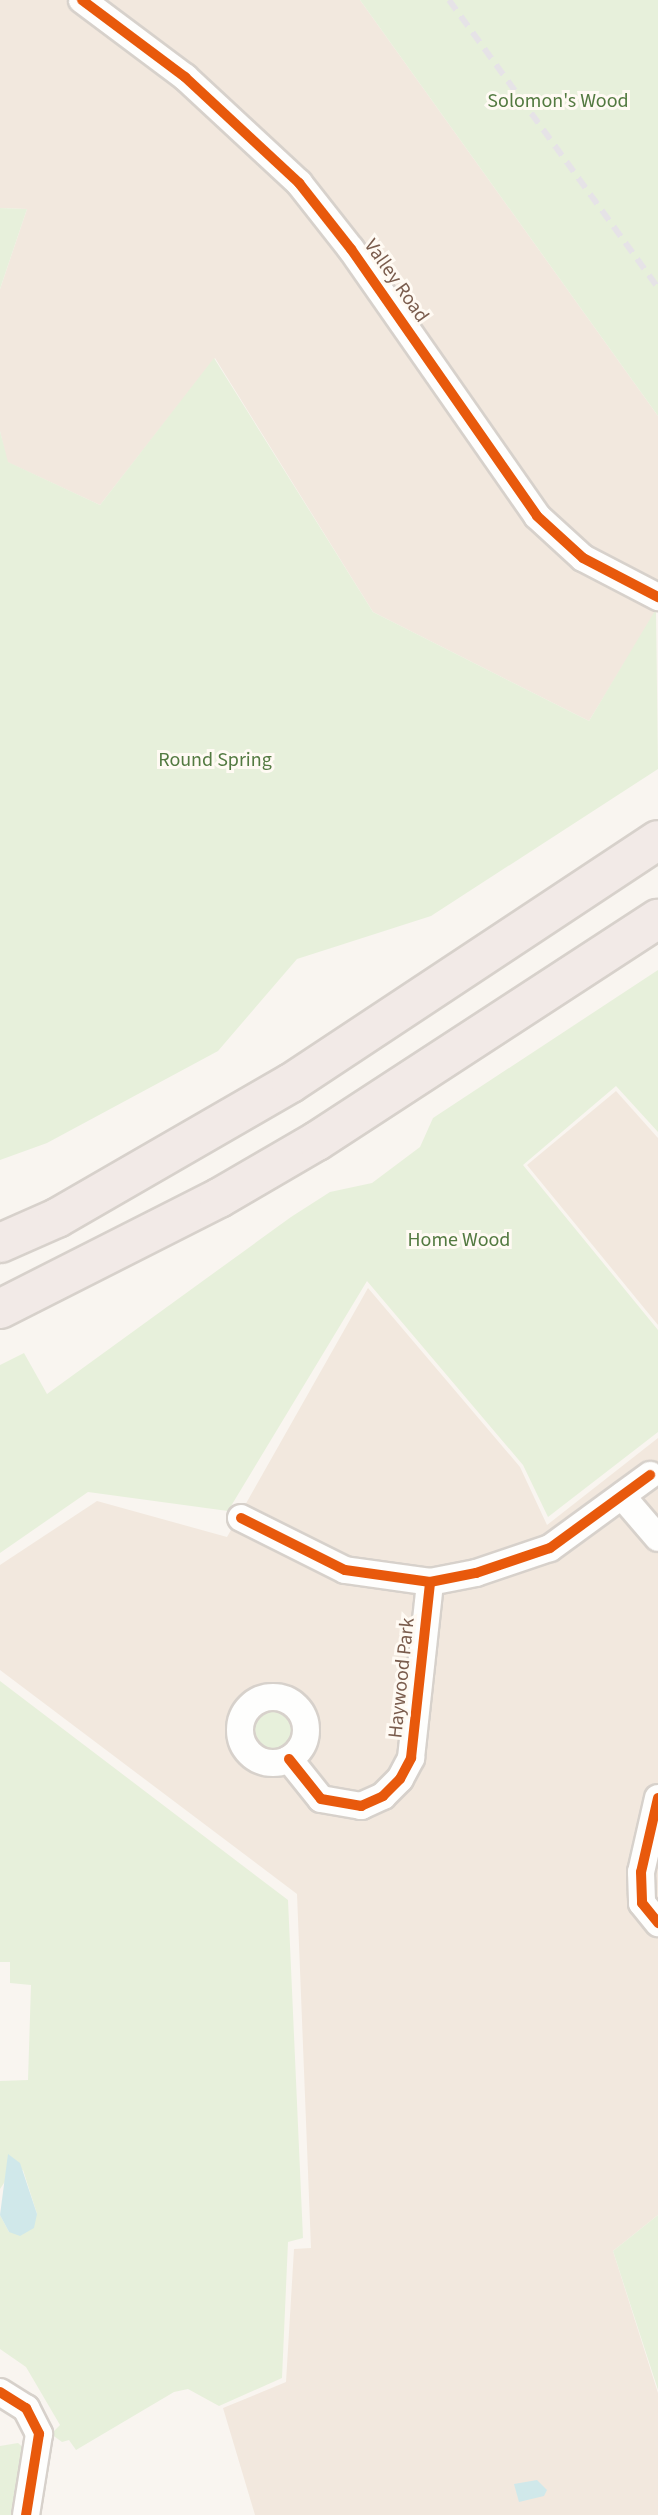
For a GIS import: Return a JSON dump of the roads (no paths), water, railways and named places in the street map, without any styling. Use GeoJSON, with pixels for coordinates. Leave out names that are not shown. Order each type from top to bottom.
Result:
{"type":"FeatureCollection","features":[{"type":"Feature","properties":{"kind":"highway"},"geometry":{"type":"LineString","coordinates":[[0,1243],[57,1218],[188,1144],[391,1017],[658,840]]}},
{"type":"Feature","properties":{"kind":"highway"},"geometry":{"type":"LineString","coordinates":[[0,1309],[219,1198],[428,1072],[658,919]]}},
{"type":"Feature","properties":{"kind":"street","name":"Valley Road"},"geometry":{"type":"LineString","coordinates":[[82,0],[197,87],[299,183],[351,249],[537,516],[583,558],[658,597]]}},
{"type":"Feature","properties":{"kind":"street"},"geometry":{"type":"LineString","coordinates":[[241,1518],[345,1570],[430,1582],[476,1573],[550,1548],[650,1475]]}},
{"type":"Feature","properties":{"kind":"street"},"geometry":{"type":"LineString","coordinates":[[622,1496],[658,1538]]}},
{"type":"Feature","properties":{"kind":"street","name":"Haywood Park"},"geometry":{"type":"LineString","coordinates":[[289,1759],[321,1799],[361,1806],[383,1796],[400,1779],[411,1758],[430,1582]]}},
{"type":"Feature","properties":{"kind":"street"},"geometry":{"type":"LineString","coordinates":[[658,1798],[641,1872],[642,1903],[658,1923]]}},
{"type":"Feature","properties":{"kind":"street"},"geometry":{"type":"LineString","coordinates":[[0,2392],[26,2408],[39,2434],[26,2515]]}},
{"type":"Feature","properties":{"kind":"water"},"geometry":{"type":"Polygon","coordinates":[[[8,2154],[20,2163],[37,2214],[34,2228],[20,2236],[9,2232],[0,2215],[8,2154]]]}},
{"type":"Feature","properties":{"kind":"water"},"geometry":{"type":"Polygon","coordinates":[[[537,2480],[547,2490],[544,2496],[519,2502],[514,2484],[537,2480]]]}},
{"type":"Feature","properties":{"kind":"railway"},"geometry":{"type":"LineString","coordinates":[[449,0],[658,288]]}},
{"type":"Feature","properties":{"kind":"park label","name":"Solomon's Wood"},"geometry":{"type":"Point","coordinates":[558,101]}},
{"type":"Feature","properties":{"kind":"park label","name":"Round Spring"},"geometry":{"type":"Point","coordinates":[215,760]}},
{"type":"Feature","properties":{"kind":"park label","name":"Home Wood"},"geometry":{"type":"Point","coordinates":[459,1240]}}]}
